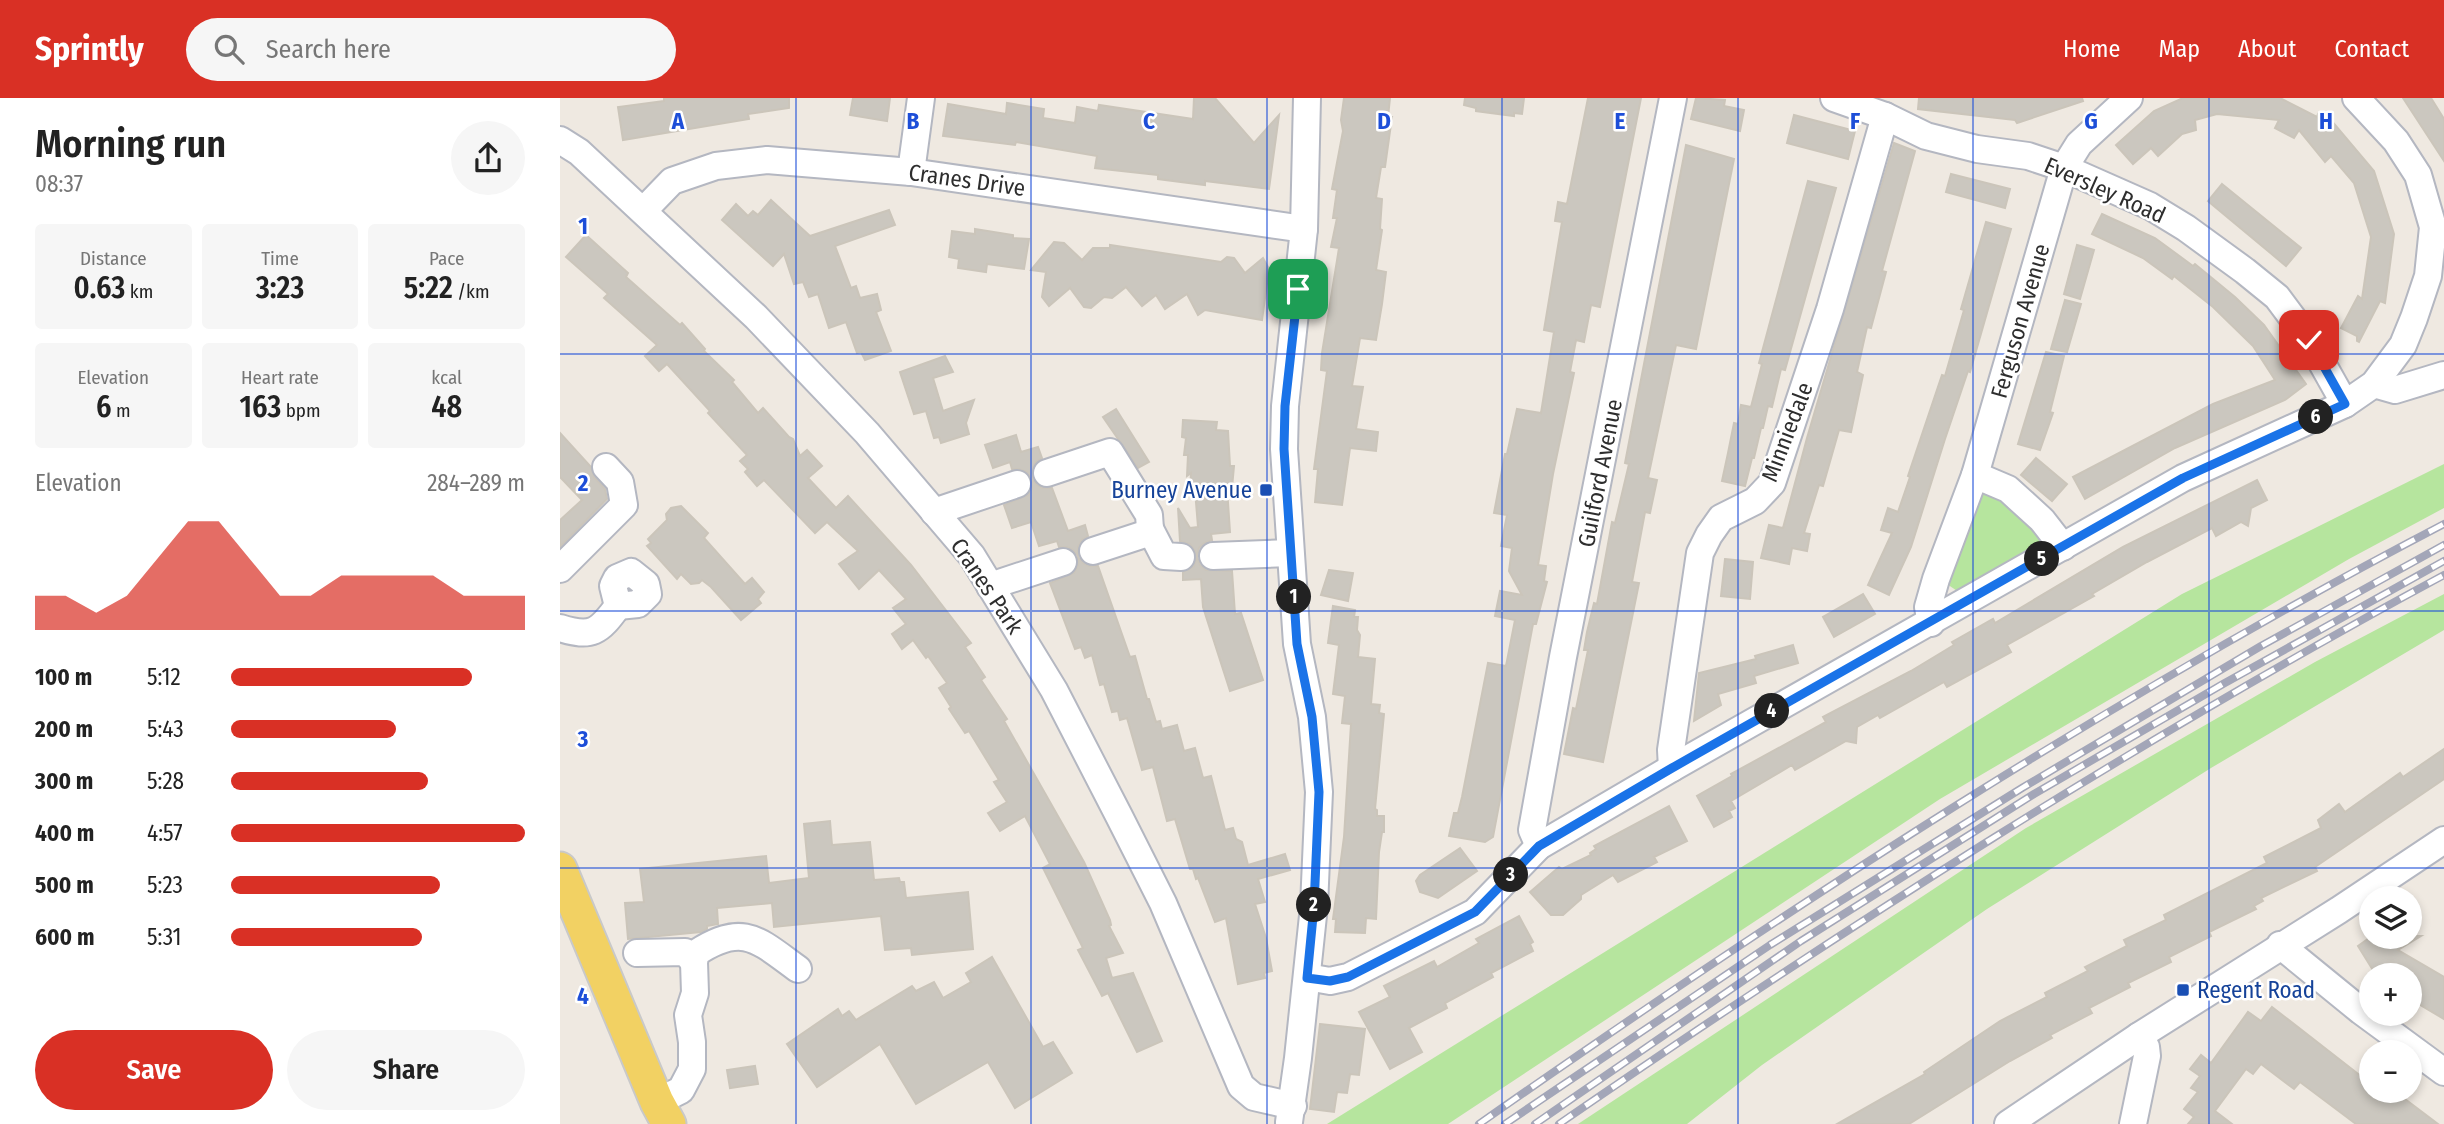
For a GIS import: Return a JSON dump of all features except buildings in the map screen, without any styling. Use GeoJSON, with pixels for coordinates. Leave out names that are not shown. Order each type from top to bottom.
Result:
{"type":"FeatureCollection","features":[{"type":"Feature","properties":{"kind":"main road"},"geometry":{"type":"LineString","coordinates":[[560,869],[663,1113]]}},
{"type":"Feature","properties":{"kind":"street"},"geometry":{"type":"LineString","coordinates":[[911,172],[921,98]]}},
{"type":"Feature","properties":{"kind":"street"},"geometry":{"type":"LineString","coordinates":[[1291,1115],[1314,906],[1319,792],[1312,717],[1297,644],[1284,449],[1285,406],[1304,229],[1307,98]]}},
{"type":"Feature","properties":{"kind":"street","name":"Guilford Avenue"},"geometry":{"type":"LineString","coordinates":[[1539,846],[1532,830],[1673,98]]}},
{"type":"Feature","properties":{"kind":"street","name":"Eversley Road"},"geometry":{"type":"LineString","coordinates":[[1834,98],[1926,136],[1977,149],[2028,156],[2064,168],[2150,205],[2186,228],[2277,297],[2309,340],[2345,404]]}},
{"type":"Feature","properties":{"kind":"street","name":"Ferguson Avenue"},"geometry":{"type":"LineString","coordinates":[[1931,623],[1928,607],[1936,579],[1975,475],[2064,168],[2079,144],[2129,98]]}},
{"type":"Feature","properties":{"kind":"street"},"geometry":{"type":"LineString","coordinates":[[1307,978],[1330,981],[1348,977],[1475,912],[1539,846],[2183,478],[2345,404],[2374,384],[2403,345],[2414,318],[2428,276],[2433,227],[2418,175],[2396,141],[2357,98]]}},
{"type":"Feature","properties":{"kind":"street","name":"Minniedale"},"geometry":{"type":"LineString","coordinates":[[1672,768],[1671,750],[1700,553],[1721,518],[1755,500],[1772,484],[1830,309],[1885,117]]}},
{"type":"Feature","properties":{"kind":"street","name":"Cranes Park"},"geometry":{"type":"LineString","coordinates":[[560,140],[579,152],[756,317],[867,433],[972,556],[1054,690],[1119,816],[1163,904],[1241,1086],[1254,1097],[1291,1115]]}},
{"type":"Feature","properties":{"kind":"street","name":"Cranes Drive"},"geometry":{"type":"LineString","coordinates":[[643,211],[672,181],[716,166],[767,160],[911,172],[1304,229]]}},
{"type":"Feature","properties":{"kind":"street"},"geometry":{"type":"LineString","coordinates":[[2374,384],[2395,390],[2444,375]]}},
{"type":"Feature","properties":{"kind":"street"},"geometry":{"type":"LineString","coordinates":[[1047,473],[1110,452],[1149,515],[1150,529],[1164,556],[1181,557]]}},
{"type":"Feature","properties":{"kind":"street"},"geometry":{"type":"LineString","coordinates":[[560,569],[624,505],[620,482],[606,467]]}},
{"type":"Feature","properties":{"kind":"street"},"geometry":{"type":"LineString","coordinates":[[1975,475],[2008,489],[2042,520],[2063,547]]}},
{"type":"Feature","properties":{"kind":"street"},"geometry":{"type":"LineString","coordinates":[[934,512],[1017,484]]}},
{"type":"Feature","properties":{"kind":"street"},"geometry":{"type":"LineString","coordinates":[[1093,551],[1144,534],[1150,529]]}},
{"type":"Feature","properties":{"kind":"street"},"geometry":{"type":"LineString","coordinates":[[1213,556],[1290,553]]}},
{"type":"Feature","properties":{"kind":"street"},"geometry":{"type":"LineString","coordinates":[[990,586],[1063,562]]}},
{"type":"Feature","properties":{"kind":"street"},"geometry":{"type":"LineString","coordinates":[[560,628],[588,634],[604,625],[618,606]]}},
{"type":"Feature","properties":{"kind":"street"},"geometry":{"type":"LineString","coordinates":[[2008,1124],[2139,1036],[2339,910],[2444,840]]}},
{"type":"Feature","properties":{"kind":"street"},"geometry":{"type":"LineString","coordinates":[[663,1113],[681,1090],[692,1069],[688,1015],[695,993],[696,953],[713,942],[736,936],[759,940],[798,969]]}},
{"type":"Feature","properties":{"kind":"street"},"geometry":{"type":"LineString","coordinates":[[2280,945],[2361,1011],[2444,1072]]}},
{"type":"Feature","properties":{"kind":"street"},"geometry":{"type":"LineString","coordinates":[[637,953],[685,952],[694,962]]}},
{"type":"Feature","properties":{"kind":"street"},"geometry":{"type":"LineString","coordinates":[[2133,1124],[2147,1056],[2146,1047],[2139,1036]]}},
{"type":"Feature","properties":{"kind":"green space"},"geometry":{"type":"Polygon","coordinates":[[[2444,464],[2444,508],[2349,559],[1940,799],[1448,1124],[1327,1124],[2182,594],[2444,464]]]}},
{"type":"Feature","properties":{"kind":"green space"},"geometry":{"type":"Polygon","coordinates":[[[1978,488],[2012,504],[2045,538],[2042,548],[1960,593],[1947,584],[1978,488]]]}},
{"type":"Feature","properties":{"kind":"green space"},"geometry":{"type":"Polygon","coordinates":[[[2444,594],[2444,630],[2211,768],[1987,909],[1762,1065],[1687,1124],[1578,1124],[2026,828],[2315,662],[2444,594]]]}},
{"type":"Feature","properties":{"kind":"railway"},"geometry":{"type":"LineString","coordinates":[[1479,1124],[1713,963],[1952,808],[2195,661],[2444,524]]}},
{"type":"Feature","properties":{"kind":"railway"},"geometry":{"type":"LineString","coordinates":[[1505,1124],[1770,945],[2022,788],[2261,646],[2444,545]]}},
{"type":"Feature","properties":{"kind":"railway"},"geometry":{"type":"LineString","coordinates":[[1535,1124],[1801,941],[2034,794],[2223,684],[2444,561]]}},
{"type":"Feature","properties":{"kind":"railway"},"geometry":{"type":"LineString","coordinates":[[1559,1124],[1884,907],[2105,769],[2444,575]]}},
{"type":"Feature","properties":{"kind":"place","name":"Burney Avenue"},"geometry":{"type":"Point","coordinates":[1266,490]}},
{"type":"Feature","properties":{"kind":"place","name":"Regent Road"},"geometry":{"type":"Point","coordinates":[2183,990]}},
{"type":"Feature","properties":{"kind":"route"},"geometry":{"type":"LineString","coordinates":[[1298,289],[1285,406],[1284,449],[1297,644],[1312,717],[1319,792],[1318,849],[1307,978],[1330,981],[1348,977],[1475,912],[1539,846],[1672,768],[2183,478],[2345,404],[2309,340]]}}]}
